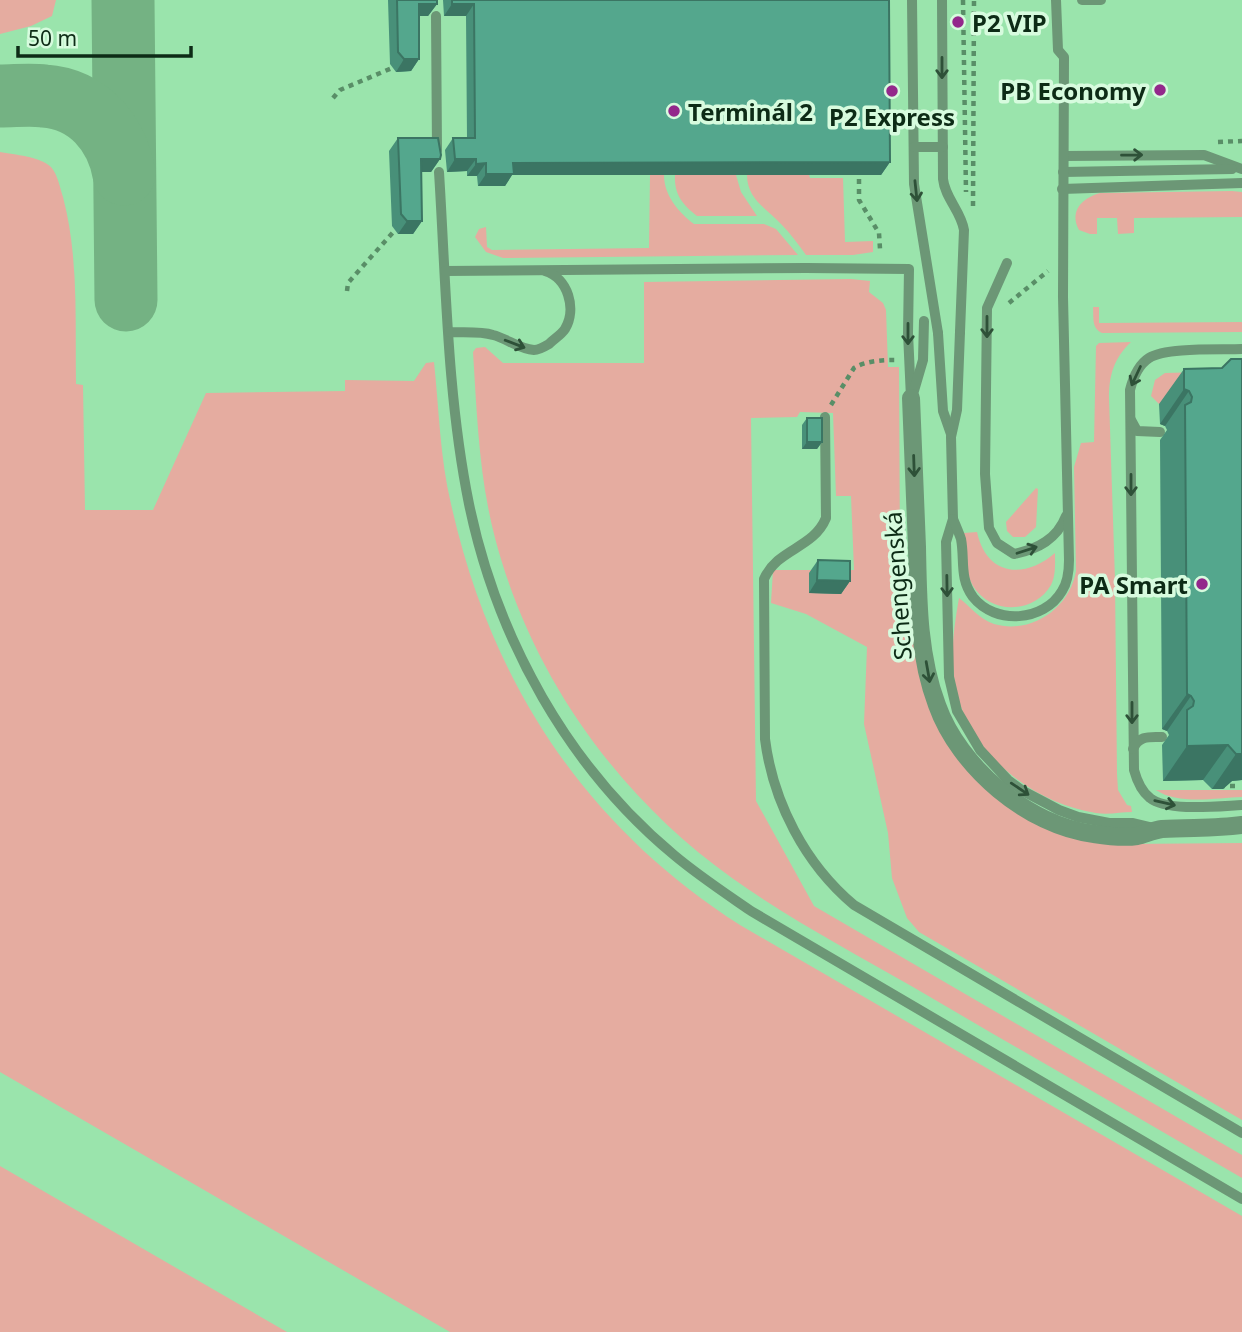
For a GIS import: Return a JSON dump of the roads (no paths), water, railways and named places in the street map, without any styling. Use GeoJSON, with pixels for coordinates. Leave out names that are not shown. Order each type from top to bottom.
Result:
{"type":"FeatureCollection","features":[{"type":"Feature","properties":{"kind":"street","name":"Schengenská"},"geometry":{"type":"LineString","coordinates":[[911,398],[920,624],[937,706],[959,746],[1011,800],[1048,821],[1092,834],[1135,836],[1160,829],[1220,829],[1242,825]]}},
{"type":"Feature","properties":{"kind":"street"},"geometry":{"type":"LineString","coordinates":[[1220,829],[1242,832]]}},
{"type":"Feature","properties":{"kind":"lane"},"geometry":{"type":"LineString","coordinates":[[912,0],[914,184],[938,333],[943,411],[951,437]]}},
{"type":"Feature","properties":{"kind":"lane"},"geometry":{"type":"LineString","coordinates":[[942,0],[943,185],[960,216],[964,230],[957,410],[951,437],[953,519],[946,542],[949,677],[957,710],[979,750],[1008,780],[1023,791],[1059,810],[1095,821],[1133,823],[1160,829]]}},
{"type":"Feature","properties":{"kind":"lane"},"geometry":{"type":"LineString","coordinates":[[953,519],[961,540],[962,573],[966,585],[974,597],[992,611],[1004,616],[1018,617],[1037,612],[1057,599],[1063,591],[1069,572],[1062,189],[1063,57],[1058,50],[1056,0]]}},
{"type":"Feature","properties":{"kind":"lane"},"geometry":{"type":"LineString","coordinates":[[1082,0],[1100,0]]}},
{"type":"Feature","properties":{"kind":"lane"},"geometry":{"type":"LineString","coordinates":[[436,9],[438,161],[445,271],[459,439],[468,502],[497,604],[523,662],[556,720],[619,802],[673,855],[751,911],[1242,1199]]}},
{"type":"Feature","properties":{"kind":"lane"},"geometry":{"type":"LineString","coordinates":[[914,147],[943,147]]}},
{"type":"Feature","properties":{"kind":"lane"},"geometry":{"type":"LineString","coordinates":[[1064,156],[1204,155],[1242,169]]}},
{"type":"Feature","properties":{"kind":"lane"},"geometry":{"type":"LineString","coordinates":[[1063,172],[1242,169]]}},
{"type":"Feature","properties":{"kind":"lane"},"geometry":{"type":"LineString","coordinates":[[1062,189],[1242,183]]}},
{"type":"Feature","properties":{"kind":"lane"},"geometry":{"type":"LineString","coordinates":[[1007,263],[986,308],[985,474],[989,528],[997,542],[1014,554],[1036,548],[1055,536],[1068,511]]}},
{"type":"Feature","properties":{"kind":"lane"},"geometry":{"type":"LineString","coordinates":[[445,271],[538,270],[556,276],[568,294],[569,321],[563,332],[542,348],[534,350],[492,334],[449,332]]}},
{"type":"Feature","properties":{"kind":"lane","name":"Schengenská"},"geometry":{"type":"LineString","coordinates":[[538,270],[909,270],[911,398]]}},
{"type":"Feature","properties":{"kind":"lane"},"geometry":{"type":"LineString","coordinates":[[911,398],[923,360],[924,321]]}},
{"type":"Feature","properties":{"kind":"lane"},"geometry":{"type":"LineString","coordinates":[[1242,349],[1166,352],[1148,358],[1132,381],[1130,417],[1133,751],[1137,781],[1148,797],[1156,802],[1177,806],[1242,805]]}},
{"type":"Feature","properties":{"kind":"lane"},"geometry":{"type":"LineString","coordinates":[[825,416],[825,519],[821,529],[813,537],[778,558],[764,579],[765,739],[768,763],[774,787],[800,840],[833,887],[854,905],[1242,1133]]}},
{"type":"Feature","properties":{"kind":"lane"},"geometry":{"type":"LineString","coordinates":[[1130,417],[1138,431],[1160,432]]}},
{"type":"Feature","properties":{"kind":"lane"},"geometry":{"type":"LineString","coordinates":[[1133,751],[1142,738],[1162,737]]}},
{"type":"Feature","properties":{"kind":"place","name":"P2 VIP"},"geometry":{"type":"Point","coordinates":[958,22]}},
{"type":"Feature","properties":{"kind":"place","name":"PB Economy"},"geometry":{"type":"Point","coordinates":[1160,90]}},
{"type":"Feature","properties":{"kind":"place","name":"P2 Express"},"geometry":{"type":"Point","coordinates":[892,91]}},
{"type":"Feature","properties":{"kind":"place","name":"Terminál 2"},"geometry":{"type":"Point","coordinates":[674,111]}},
{"type":"Feature","properties":{"kind":"place","name":"PA Smart"},"geometry":{"type":"Point","coordinates":[1202,584]}}]}
